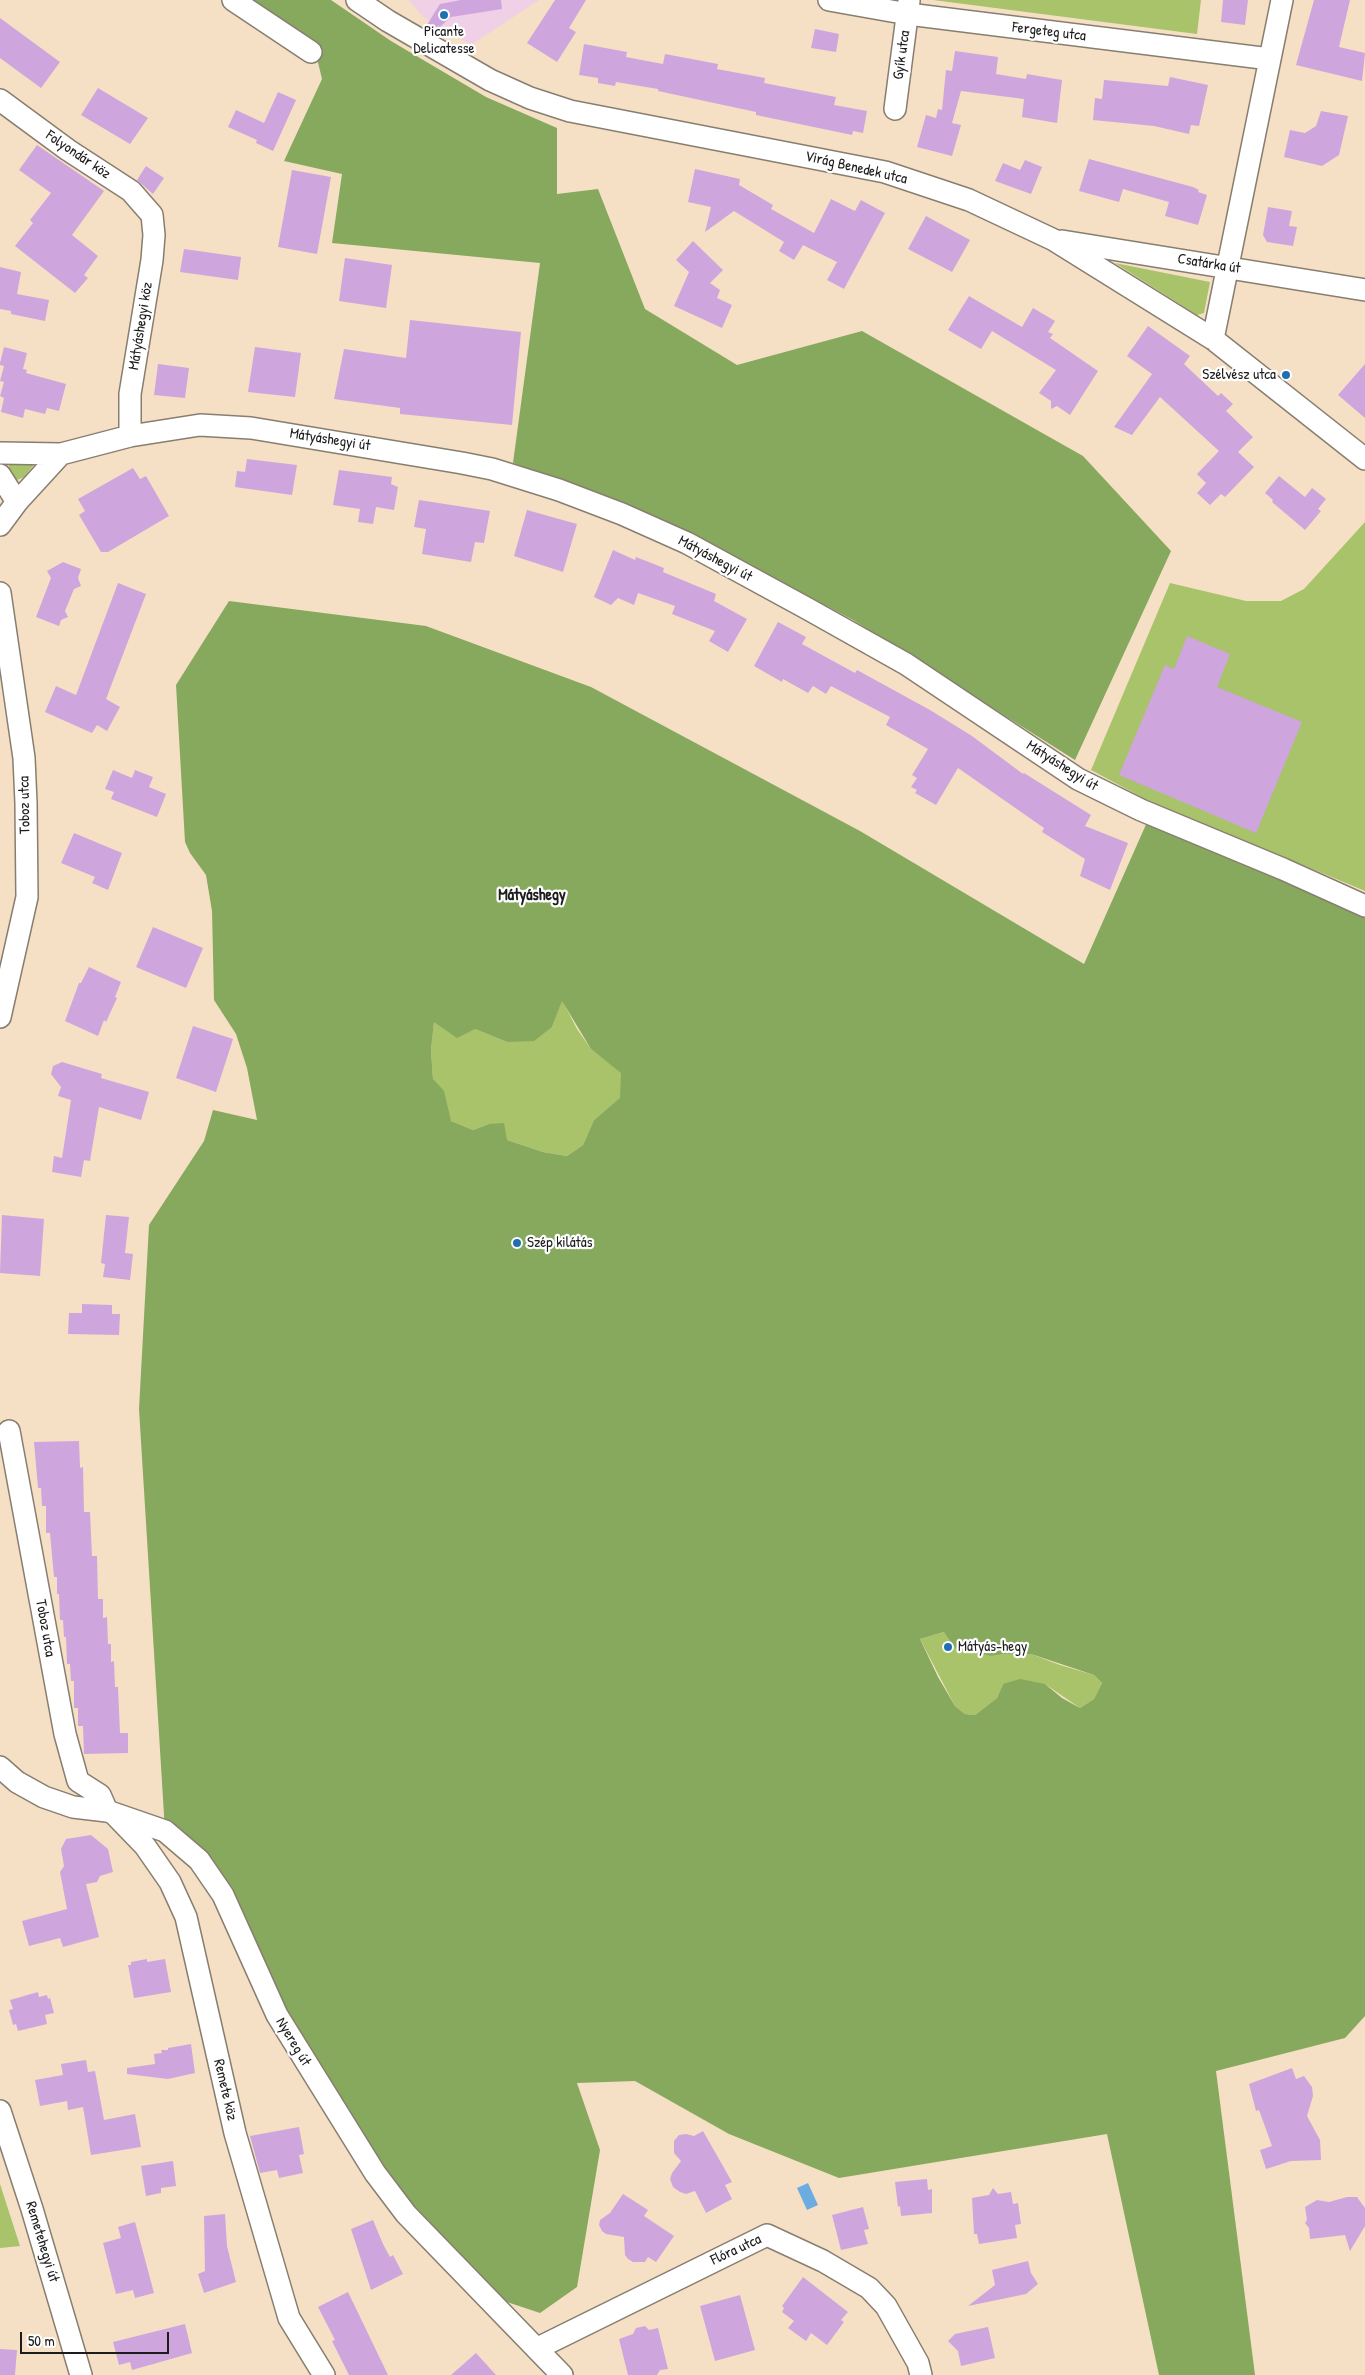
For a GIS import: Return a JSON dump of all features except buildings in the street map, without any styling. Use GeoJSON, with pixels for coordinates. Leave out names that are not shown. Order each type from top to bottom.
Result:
{"type":"FeatureCollection","features":[{"type":"Feature","properties":{"kind":"street"},"geometry":{"type":"LineString","coordinates":[[233,0],[311,52]]}},
{"type":"Feature","properties":{"kind":"street","name":"Fergeteg utca"},"geometry":{"type":"LineString","coordinates":[[829,0],[908,7],[1270,59]]}},
{"type":"Feature","properties":{"kind":"street"},"geometry":{"type":"LineString","coordinates":[[1213,339],[1226,266],[1282,0]]}},
{"type":"Feature","properties":{"kind":"street","name":"Virág Benedek utca"},"geometry":{"type":"LineString","coordinates":[[363,1],[388,21],[490,80],[570,111],[885,172],[968,200],[1054,240],[1213,339],[1365,459]]}},
{"type":"Feature","properties":{"kind":"street","name":"Gyík utca"},"geometry":{"type":"LineString","coordinates":[[894,110],[908,7]]}},
{"type":"Feature","properties":{"kind":"street","name":"Folyondár köz"},"geometry":{"type":"LineString","coordinates":[[0,100],[68,150],[131,190],[152,215]]}},
{"type":"Feature","properties":{"kind":"street","name":"Mátyáshegyi köz"},"geometry":{"type":"LineString","coordinates":[[130,436],[130,394],[153,252],[152,215]]}},
{"type":"Feature","properties":{"kind":"street","name":"Csatárka út"},"geometry":{"type":"LineString","coordinates":[[1054,240],[1226,266],[1365,290]]}},
{"type":"Feature","properties":{"kind":"street","name":"Mátyáshegyi út"},"geometry":{"type":"LineString","coordinates":[[0,453],[61,454],[130,436],[200,426],[251,428],[462,463],[559,490],[622,514],[687,543],[808,609],[906,664],[1078,779],[1141,810],[1274,865],[1365,906]]}},
{"type":"Feature","properties":{"kind":"street"},"geometry":{"type":"LineString","coordinates":[[0,525],[17,502],[61,454]]}},
{"type":"Feature","properties":{"kind":"street"},"geometry":{"type":"LineString","coordinates":[[0,475],[17,502]]}},
{"type":"Feature","properties":{"kind":"street","name":"Toboz utca"},"geometry":{"type":"LineString","coordinates":[[0,592],[24,758],[27,897],[0,1016]]}},
{"type":"Feature","properties":{"kind":"street","name":"Toboz utca"},"geometry":{"type":"LineString","coordinates":[[9,1431],[65,1734],[78,1780],[100,1794],[110,1813]]}},
{"type":"Feature","properties":{"kind":"street","name":"Nyereg út"},"geometry":{"type":"LineString","coordinates":[[0,1767],[18,1782],[44,1797],[73,1807],[110,1813],[165,1831],[199,1860],[223,1895],[277,2015],[375,2173],[406,2214],[538,2348],[562,2375]]}},
{"type":"Feature","properties":{"kind":"street","name":"Remete köz"},"geometry":{"type":"LineString","coordinates":[[110,1813],[145,1846],[170,1882],[186,1917],[235,2133],[289,2318],[324,2375]]}},
{"type":"Feature","properties":{"kind":"street","name":"Remetehegyi út"},"geometry":{"type":"LineString","coordinates":[[0,2111],[32,2209],[81,2375]]}},
{"type":"Feature","properties":{"kind":"street","name":"Flóra utca"},"geometry":{"type":"LineString","coordinates":[[538,2348],[767,2235],[823,2261],[869,2288],[886,2306],[918,2363],[921,2375]]}},
{"type":"Feature","properties":{"kind":"shaded area"},"geometry":{"type":"Polygon","coordinates":[[[409,0],[539,0],[471,45],[423,17],[409,0]]]}},
{"type":"Feature","properties":{"kind":"green space"},"geometry":{"type":"Polygon","coordinates":[[[248,0],[331,0],[391,41],[486,97],[557,128],[557,194],[598,189],[645,309],[737,365],[862,331],[1083,456],[1171,551],[1075,760],[853,620],[671,524],[513,463],[540,263],[332,243],[342,174],[284,161],[322,79],[315,50],[248,0]]]}},
{"type":"Feature","properties":{"kind":"green space"},"geometry":{"type":"Polygon","coordinates":[[[933,0],[1201,0],[1197,34],[933,0]]]}},
{"type":"Feature","properties":{"kind":"green space"},"geometry":{"type":"Polygon","coordinates":[[[1115,263],[1210,282],[1204,313],[1197,315],[1115,263]]]}},
{"type":"Feature","properties":{"kind":"green space"},"geometry":{"type":"Polygon","coordinates":[[[14,459],[37,461],[24,477],[17,480],[12,477],[9,470],[9,464],[14,459]]]}},
{"type":"Feature","properties":{"kind":"green space"},"geometry":{"type":"Polygon","coordinates":[[[1365,522],[1365,891],[1145,799],[1091,770],[1170,583],[1246,601],[1281,601],[1304,589],[1365,522]]]}},
{"type":"Feature","properties":{"kind":"green space"},"geometry":{"type":"Polygon","coordinates":[[[229,601],[426,626],[591,687],[860,831],[1084,964],[1148,820],[1365,914],[1365,2016],[1345,2038],[1216,2071],[1255,2375],[1159,2375],[1107,2134],[839,2178],[729,2134],[635,2081],[577,2083],[600,2150],[577,2287],[540,2313],[486,2295],[375,2173],[223,1895],[165,1831],[139,1409],[149,1225],[204,1141],[213,1110],[257,1120],[247,1068],[236,1034],[214,1000],[212,911],[206,875],[190,853],[185,842],[176,685],[229,601]],[[562,1001],[552,1027],[534,1041],[507,1042],[475,1029],[457,1038],[434,1022],[431,1050],[433,1079],[444,1091],[451,1121],[473,1130],[489,1124],[504,1123],[507,1140],[543,1152],[567,1156],[583,1145],[594,1120],[620,1098],[621,1073],[591,1049],[562,1001]],[[944,1632],[920,1639],[938,1677],[955,1706],[965,1714],[975,1715],[997,1698],[1003,1684],[1020,1679],[1045,1684],[1062,1698],[1080,1708],[1094,1699],[1102,1683],[1094,1675],[1031,1654],[992,1656],[956,1649],[944,1632]]]}},
{"type":"Feature","properties":{"kind":"green space"},"geometry":{"type":"Polygon","coordinates":[[[562,1000],[577,1029],[591,1049],[621,1072],[621,1098],[594,1120],[583,1145],[567,1156],[543,1152],[507,1140],[489,1124],[473,1130],[451,1121],[433,1079],[431,1050],[434,1021],[475,1029],[507,1042],[552,1027],[562,1000]]]}},
{"type":"Feature","properties":{"kind":"green space"},"geometry":{"type":"Polygon","coordinates":[[[944,1632],[992,1656],[1031,1654],[1094,1675],[1102,1683],[1094,1699],[1080,1708],[1045,1684],[1003,1684],[997,1698],[975,1715],[965,1714],[955,1706],[920,1639],[944,1632]]]}},
{"type":"Feature","properties":{"kind":"green space"},"geometry":{"type":"Polygon","coordinates":[[[0,2184],[20,2246],[0,2248],[0,2184]]]}},
{"type":"Feature","properties":{"kind":"water"},"geometry":{"type":"Polygon","coordinates":[[[808,2183],[818,2205],[807,2210],[797,2188],[808,2183]]]}},
{"type":"Feature","properties":{"kind":"place","name":"Picante Delicatesse"},"geometry":{"type":"Point","coordinates":[444,15]}},
{"type":"Feature","properties":{"kind":"place","name":"Szélvész utca"},"geometry":{"type":"Point","coordinates":[1286,375]}},
{"type":"Feature","properties":{"kind":"place","name":"Szép kilátás"},"geometry":{"type":"Point","coordinates":[517,1243]}},
{"type":"Feature","properties":{"kind":"place","name":"Mátyás-hegy"},"geometry":{"type":"Point","coordinates":[948,1647]}},
{"type":"Feature","properties":{"kind":"district","name":"Mátyáshegy"},"geometry":{"type":"Point","coordinates":[532,896]}}]}
